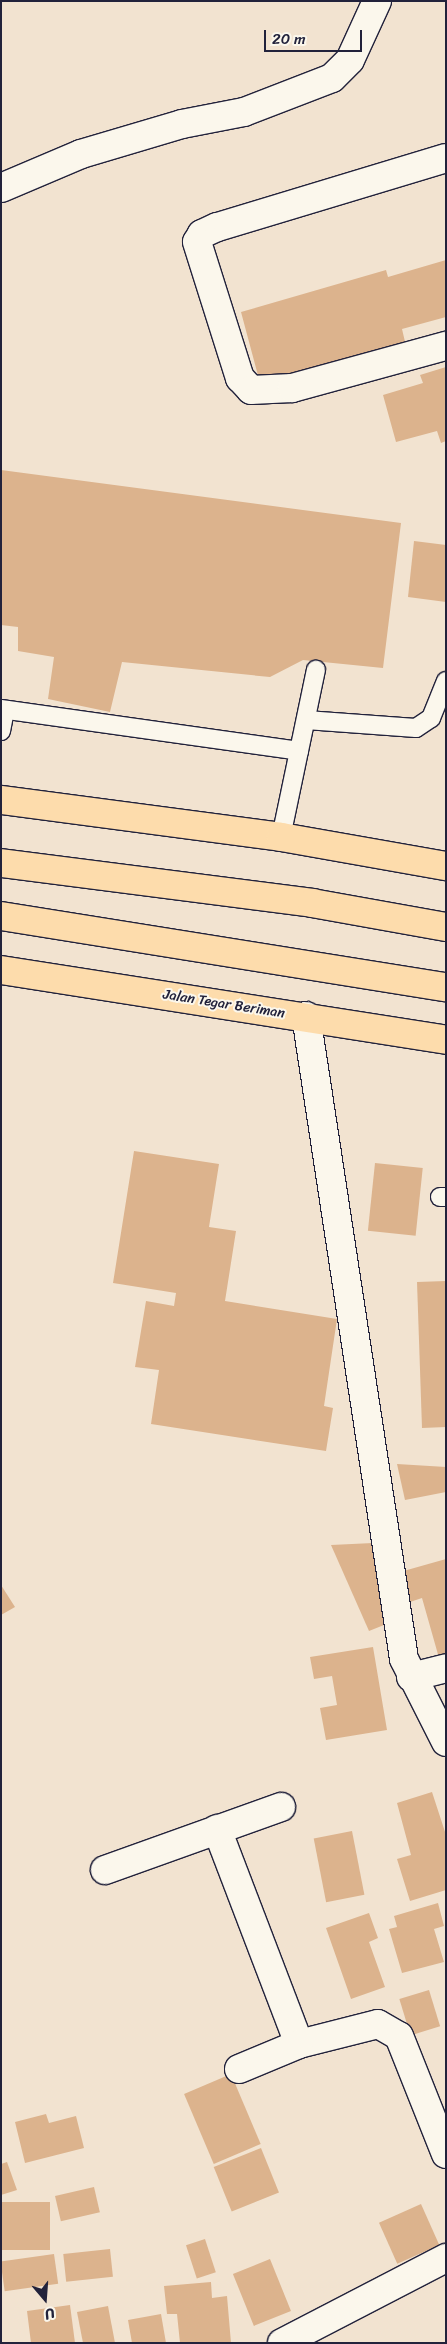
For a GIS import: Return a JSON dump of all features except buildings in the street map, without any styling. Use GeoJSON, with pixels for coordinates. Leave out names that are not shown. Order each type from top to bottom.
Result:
{"type":"FeatureCollection","features":[{"type":"Feature","properties":{"kind":"main road"},"geometry":{"type":"LineString","coordinates":[[1,800],[282,837],[446,866]]}},
{"type":"Feature","properties":{"kind":"main road"},"geometry":{"type":"LineString","coordinates":[[1,863],[312,902],[446,927]]}},
{"type":"Feature","properties":{"kind":"main road"},"geometry":{"type":"LineString","coordinates":[[1,916],[446,987]]}},
{"type":"Feature","properties":{"kind":"main road","name":"Jalan Tegar Beriman"},"geometry":{"type":"LineString","coordinates":[[1,970],[306,1016],[446,1040]]}},
{"type":"Feature","properties":{"kind":"street"},"geometry":{"type":"LineString","coordinates":[[1,188],[81,154],[182,124],[244,112],[332,78],[350,60],[377,1]]}},
{"type":"Feature","properties":{"kind":"street"},"geometry":{"type":"LineString","coordinates":[[446,158],[217,227],[202,234],[197,242],[240,378],[251,390],[292,388],[446,346]]}},
{"type":"Feature","properties":{"kind":"street"},"geometry":{"type":"LineString","coordinates":[[306,1016],[401,1642],[411,1677],[446,1742]]}},
{"type":"Feature","properties":{"kind":"street"},"geometry":{"type":"LineString","coordinates":[[411,1677],[446,1668]]}},
{"type":"Feature","properties":{"kind":"street"},"geometry":{"type":"LineString","coordinates":[[105,1870],[281,1807]]}},
{"type":"Feature","properties":{"kind":"street"},"geometry":{"type":"LineString","coordinates":[[217,1829],[300,2044]]}},
{"type":"Feature","properties":{"kind":"street"},"geometry":{"type":"LineString","coordinates":[[239,2070],[300,2044],[378,2024],[399,2036],[446,2154]]}},
{"type":"Feature","properties":{"kind":"street"},"geometry":{"type":"LineString","coordinates":[[282,2343],[446,2258]]}},
{"type":"Feature","properties":{"kind":"lane"},"geometry":{"type":"LineString","coordinates":[[282,837],[316,670]]}},
{"type":"Feature","properties":{"kind":"lane"},"geometry":{"type":"LineString","coordinates":[[306,720],[416,728],[431,718],[446,681]]}},
{"type":"Feature","properties":{"kind":"lane"},"geometry":{"type":"LineString","coordinates":[[1,731],[3,709],[300,751]]}}]}
